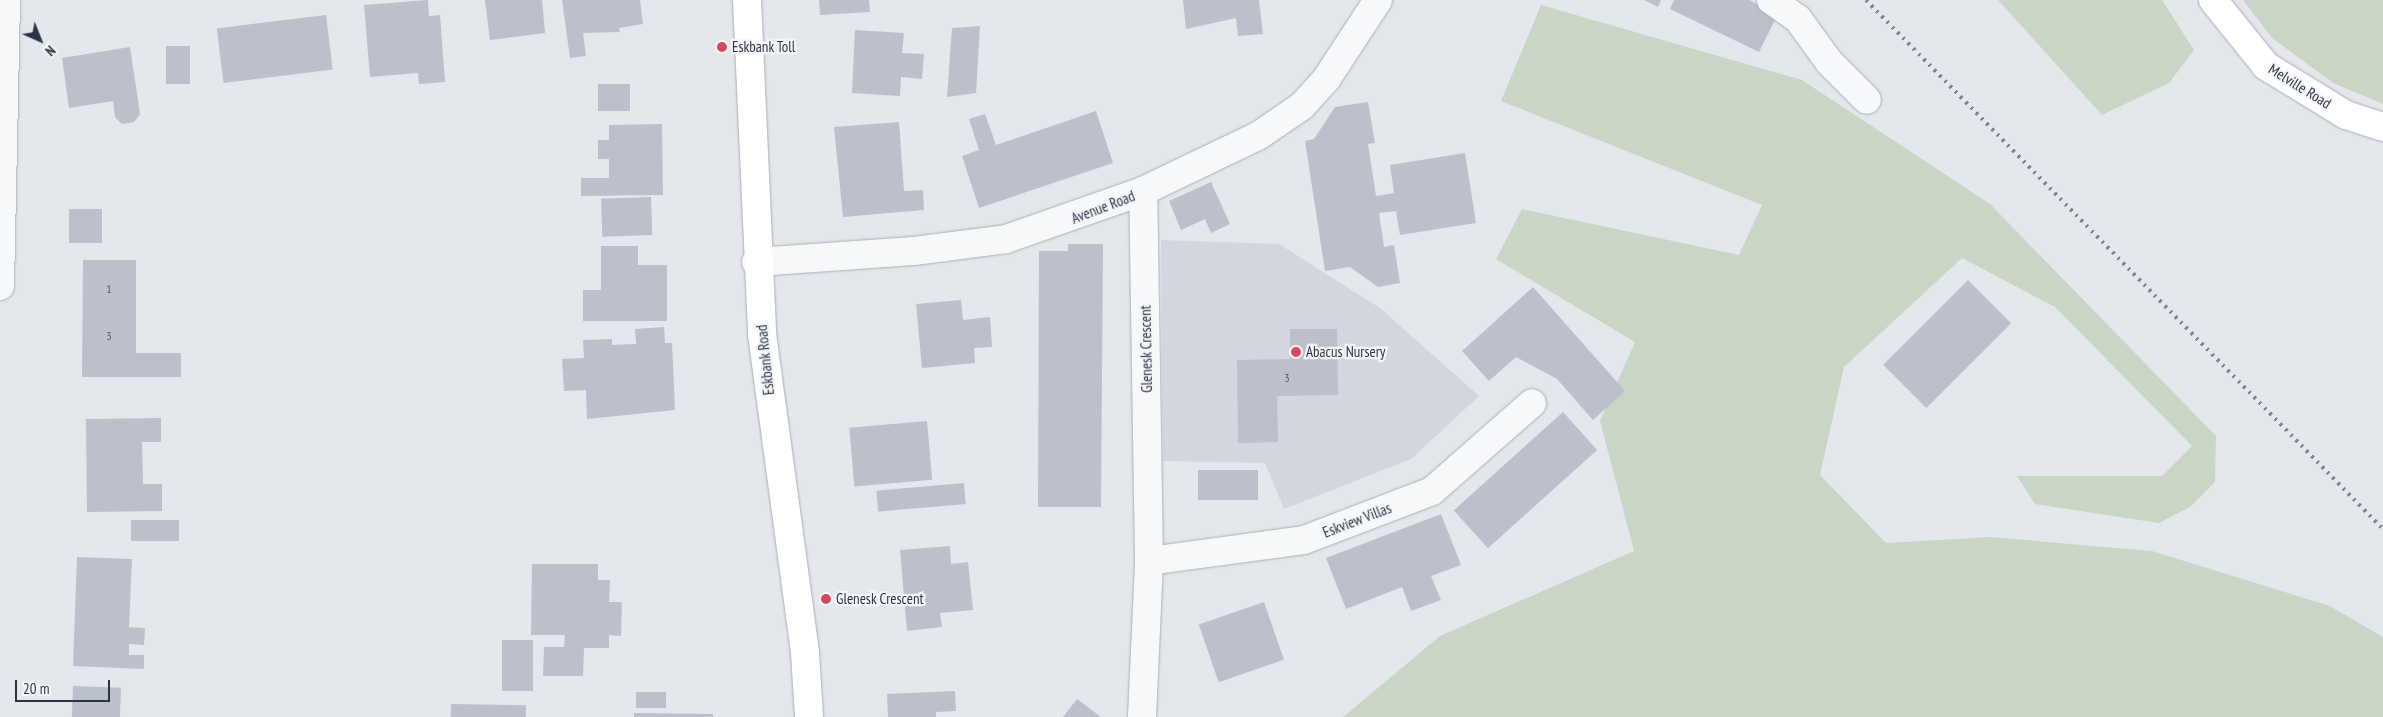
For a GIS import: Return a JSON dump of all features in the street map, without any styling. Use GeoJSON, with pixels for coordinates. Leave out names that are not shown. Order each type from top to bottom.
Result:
{"type":"FeatureCollection","features":[{"type":"Feature","properties":{"kind":"main road","name":"Eskbank Road"},"geometry":{"type":"LineString","coordinates":[[747,0],[756,262],[779,483],[805,653],[808,717]]}},
{"type":"Feature","properties":{"kind":"main road","name":"Melville Road"},"geometry":{"type":"LineString","coordinates":[[2213,0],[2266,66],[2346,115],[2383,127]]}},
{"type":"Feature","properties":{"kind":"street"},"geometry":{"type":"LineString","coordinates":[[0,286],[6,0]]}},
{"type":"Feature","properties":{"kind":"street","name":"Avenue Road"},"geometry":{"type":"LineString","coordinates":[[756,262],[914,251],[1006,239],[1143,191],[1258,136],[1302,106],[1328,78],[1378,0]]}},
{"type":"Feature","properties":{"kind":"street"},"geometry":{"type":"LineString","coordinates":[[1771,0],[1798,19],[1830,63],[1867,100]]}},
{"type":"Feature","properties":{"kind":"street","name":"Glenesk Crescent"},"geometry":{"type":"LineString","coordinates":[[1142,717],[1149,561],[1143,191]]}},
{"type":"Feature","properties":{"kind":"street","name":"Eskview Villas"},"geometry":{"type":"LineString","coordinates":[[1149,561],[1304,540],[1432,491],[1532,403]]}},
{"type":"Feature","properties":{"kind":"shaded area","name":"Abacus Nursery"},"geometry":{"type":"Polygon","coordinates":[[[1161,240],[1279,244],[1380,308],[1479,396],[1411,459],[1284,509],[1265,463],[1163,461],[1161,240]]]}},
{"type":"Feature","properties":{"kind":"green space"},"geometry":{"type":"Polygon","coordinates":[[[1998,0],[2162,0],[2194,50],[2169,83],[2102,115],[1998,0]]]}},
{"type":"Feature","properties":{"kind":"green space"},"geometry":{"type":"Polygon","coordinates":[[[2243,0],[2383,0],[2383,104],[2333,83],[2272,38],[2243,0]]]}},
{"type":"Feature","properties":{"kind":"green space"},"geometry":{"type":"Polygon","coordinates":[[[1541,5],[1802,80],[1990,204],[2216,436],[2215,482],[2190,507],[2159,523],[2035,504],[2017,476],[2162,476],[2192,446],[2055,307],[1962,258],[1844,367],[1820,475],[1886,543],[1990,537],[2152,551],[2330,606],[2383,637],[2383,717],[1343,717],[1440,636],[1634,551],[1600,421],[1635,342],[1496,259],[1522,209],[1739,255],[1762,205],[1501,101],[1541,5]]]}},
{"type":"Feature","properties":{"kind":"building"},"geometry":{"type":"Polygon","coordinates":[[[428,0],[429,16],[440,15],[445,82],[419,84],[418,73],[370,77],[364,5],[428,0]]]}},
{"type":"Feature","properties":{"kind":"building"},"geometry":{"type":"Polygon","coordinates":[[[485,0],[542,0],[545,33],[490,40],[485,0]]]}},
{"type":"Feature","properties":{"kind":"building"},"geometry":{"type":"Polygon","coordinates":[[[562,0],[640,0],[643,24],[619,28],[620,32],[583,33],[586,56],[570,58],[562,0]]]}},
{"type":"Feature","properties":{"kind":"building"},"geometry":{"type":"Polygon","coordinates":[[[819,0],[869,0],[870,12],[820,15],[819,0]]]}},
{"type":"Feature","properties":{"kind":"building"},"geometry":{"type":"Polygon","coordinates":[[[1183,0],[1259,0],[1263,34],[1238,36],[1236,18],[1186,29],[1183,0]]]}},
{"type":"Feature","properties":{"kind":"building"},"geometry":{"type":"Polygon","coordinates":[[[1644,0],[1661,0],[1658,7],[1644,0]]]}},
{"type":"Feature","properties":{"kind":"building"},"geometry":{"type":"Polygon","coordinates":[[[1674,0],[1749,0],[1778,14],[1759,52],[1670,9],[1674,0]]]}},
{"type":"Feature","properties":{"kind":"building"},"geometry":{"type":"Polygon","coordinates":[[[326,15],[333,70],[224,83],[217,28],[326,15]]]}},
{"type":"Feature","properties":{"kind":"building"},"geometry":{"type":"Polygon","coordinates":[[[980,26],[976,93],[947,97],[952,28],[980,26]]]}},
{"type":"Feature","properties":{"kind":"building"},"geometry":{"type":"Polygon","coordinates":[[[855,30],[904,33],[902,53],[924,54],[922,79],[901,77],[900,96],[852,93],[855,30]]]}},
{"type":"Feature","properties":{"kind":"building"},"geometry":{"type":"Polygon","coordinates":[[[166,46],[190,46],[190,84],[166,84],[166,46]]]}},
{"type":"Feature","properties":{"kind":"building"},"geometry":{"type":"Polygon","coordinates":[[[130,47],[140,114],[134,122],[122,124],[115,117],[113,101],[69,108],[62,58],[130,47]]]}},
{"type":"Feature","properties":{"kind":"building"},"geometry":{"type":"Polygon","coordinates":[[[598,84],[630,84],[630,111],[598,111],[598,84]]]}},
{"type":"Feature","properties":{"kind":"building"},"geometry":{"type":"Polygon","coordinates":[[[1368,102],[1375,143],[1368,144],[1376,196],[1394,193],[1390,165],[1465,153],[1476,223],[1400,235],[1396,211],[1379,213],[1384,247],[1394,245],[1400,283],[1378,287],[1350,267],[1325,271],[1305,141],[1314,139],[1335,107],[1368,102]]]}},
{"type":"Feature","properties":{"kind":"building"},"geometry":{"type":"Polygon","coordinates":[[[1096,111],[1113,163],[979,208],[962,156],[979,150],[969,119],[985,114],[996,145],[1096,111]]]}},
{"type":"Feature","properties":{"kind":"building"},"geometry":{"type":"Polygon","coordinates":[[[899,122],[904,191],[923,190],[924,210],[843,217],[834,127],[899,122]]]}},
{"type":"Feature","properties":{"kind":"building"},"geometry":{"type":"Polygon","coordinates":[[[662,124],[663,195],[581,196],[581,178],[609,178],[609,159],[598,159],[598,140],[609,140],[609,125],[662,124]]]}},
{"type":"Feature","properties":{"kind":"building"},"geometry":{"type":"Polygon","coordinates":[[[1211,182],[1230,224],[1211,233],[1205,219],[1181,230],[1169,201],[1211,182]]]}},
{"type":"Feature","properties":{"kind":"building"},"geometry":{"type":"Polygon","coordinates":[[[651,197],[652,235],[602,237],[601,199],[651,197]]]}},
{"type":"Feature","properties":{"kind":"building"},"geometry":{"type":"Polygon","coordinates":[[[69,209],[102,209],[102,243],[69,243],[69,209]]]}},
{"type":"Feature","properties":{"kind":"building"},"geometry":{"type":"Polygon","coordinates":[[[1068,244],[1103,244],[1101,507],[1038,507],[1039,251],[1068,251],[1068,244]]]}},
{"type":"Feature","properties":{"kind":"building"},"geometry":{"type":"Polygon","coordinates":[[[601,246],[638,246],[638,265],[667,265],[667,321],[583,321],[583,290],[601,290],[601,246]]]}},
{"type":"Feature","properties":{"kind":"building"},"geometry":{"type":"Polygon","coordinates":[[[83,260],[136,260],[136,353],[181,353],[181,377],[82,377],[83,260]]]}},
{"type":"Feature","properties":{"kind":"building"},"geometry":{"type":"Polygon","coordinates":[[[1968,280],[2011,323],[1926,408],[1883,365],[1968,280]]]}},
{"type":"Feature","properties":{"kind":"building"},"geometry":{"type":"Polygon","coordinates":[[[1533,287],[1625,391],[1593,420],[1557,379],[1516,357],[1489,381],[1462,351],[1533,287]]]}},
{"type":"Feature","properties":{"kind":"building"},"geometry":{"type":"Polygon","coordinates":[[[961,300],[963,320],[990,317],[992,347],[974,348],[975,363],[922,368],[916,304],[961,300]]]}},
{"type":"Feature","properties":{"kind":"building"},"geometry":{"type":"Polygon","coordinates":[[[664,327],[665,343],[672,343],[675,410],[587,419],[586,390],[564,391],[562,359],[584,358],[583,340],[612,339],[612,345],[636,344],[635,329],[664,327]]]}},
{"type":"Feature","properties":{"kind":"building"},"geometry":{"type":"Polygon","coordinates":[[[1290,329],[1337,329],[1338,395],[1277,396],[1278,442],[1238,443],[1237,360],[1290,359],[1290,329]]]}},
{"type":"Feature","properties":{"kind":"building"},"geometry":{"type":"Polygon","coordinates":[[[1563,412],[1597,450],[1488,548],[1454,510],[1563,412]]]}},
{"type":"Feature","properties":{"kind":"building"},"geometry":{"type":"Polygon","coordinates":[[[161,418],[161,442],[142,442],[143,484],[162,484],[162,511],[87,512],[86,419],[161,418]]]}},
{"type":"Feature","properties":{"kind":"building"},"geometry":{"type":"Polygon","coordinates":[[[927,421],[932,480],[854,487],[849,428],[927,421]]]}},
{"type":"Feature","properties":{"kind":"building"},"geometry":{"type":"Polygon","coordinates":[[[1198,470],[1258,470],[1258,500],[1198,500],[1198,470]]]}},
{"type":"Feature","properties":{"kind":"building"},"geometry":{"type":"Polygon","coordinates":[[[964,483],[966,504],[878,512],[876,491],[964,483]]]}},
{"type":"Feature","properties":{"kind":"building"},"geometry":{"type":"Polygon","coordinates":[[[1441,514],[1461,565],[1431,576],[1441,600],[1411,611],[1402,587],[1346,609],[1326,558],[1441,514]]]}},
{"type":"Feature","properties":{"kind":"building"},"geometry":{"type":"Polygon","coordinates":[[[131,520],[179,520],[179,541],[131,541],[131,520]]]}},
{"type":"Feature","properties":{"kind":"building"},"geometry":{"type":"Polygon","coordinates":[[[950,546],[951,564],[968,562],[973,610],[940,613],[942,627],[907,631],[900,550],[950,546]]]}},
{"type":"Feature","properties":{"kind":"building"},"geometry":{"type":"Polygon","coordinates":[[[77,557],[132,559],[129,627],[145,628],[144,645],[129,644],[129,655],[144,655],[144,669],[73,666],[77,557]]]}},
{"type":"Feature","properties":{"kind":"building"},"geometry":{"type":"Polygon","coordinates":[[[532,564],[598,564],[598,580],[610,580],[609,602],[622,602],[621,636],[609,635],[609,648],[584,648],[583,676],[543,676],[544,647],[564,647],[565,635],[531,635],[532,564]]]}},
{"type":"Feature","properties":{"kind":"building"},"geometry":{"type":"Polygon","coordinates":[[[1264,602],[1284,660],[1219,682],[1199,624],[1264,602]]]}},
{"type":"Feature","properties":{"kind":"building"},"geometry":{"type":"Polygon","coordinates":[[[502,640],[533,640],[533,691],[502,691],[502,640]]]}},
{"type":"Feature","properties":{"kind":"building"},"geometry":{"type":"Polygon","coordinates":[[[73,686],[121,688],[120,717],[72,717],[73,686]]]}},
{"type":"Feature","properties":{"kind":"building"},"geometry":{"type":"Polygon","coordinates":[[[955,691],[956,711],[936,712],[936,717],[888,717],[887,694],[955,691]]]}},
{"type":"Feature","properties":{"kind":"building"},"geometry":{"type":"Polygon","coordinates":[[[636,692],[666,692],[666,708],[636,708],[636,692]]]}},
{"type":"Feature","properties":{"kind":"building"},"geometry":{"type":"Polygon","coordinates":[[[1077,699],[1101,717],[1063,717],[1077,699]]]}},
{"type":"Feature","properties":{"kind":"building"},"geometry":{"type":"Polygon","coordinates":[[[451,704],[526,705],[526,717],[451,717],[451,704]]]}},
{"type":"Feature","properties":{"kind":"building"},"geometry":{"type":"Polygon","coordinates":[[[634,713],[713,714],[713,717],[634,717],[634,713]]]}},
{"type":"Feature","properties":{"kind":"railway"},"geometry":{"type":"LineString","coordinates":[[1866,0],[2383,529]]}},
{"type":"Feature","properties":{"kind":"place","name":"Eskbank Toll"},"geometry":{"type":"Point","coordinates":[722,47]}},
{"type":"Feature","properties":{"kind":"place","name":"Abacus Nursery"},"geometry":{"type":"Point","coordinates":[1296,352]}},
{"type":"Feature","properties":{"kind":"place","name":"Glenesk Crescent"},"geometry":{"type":"Point","coordinates":[826,599]}}]}
